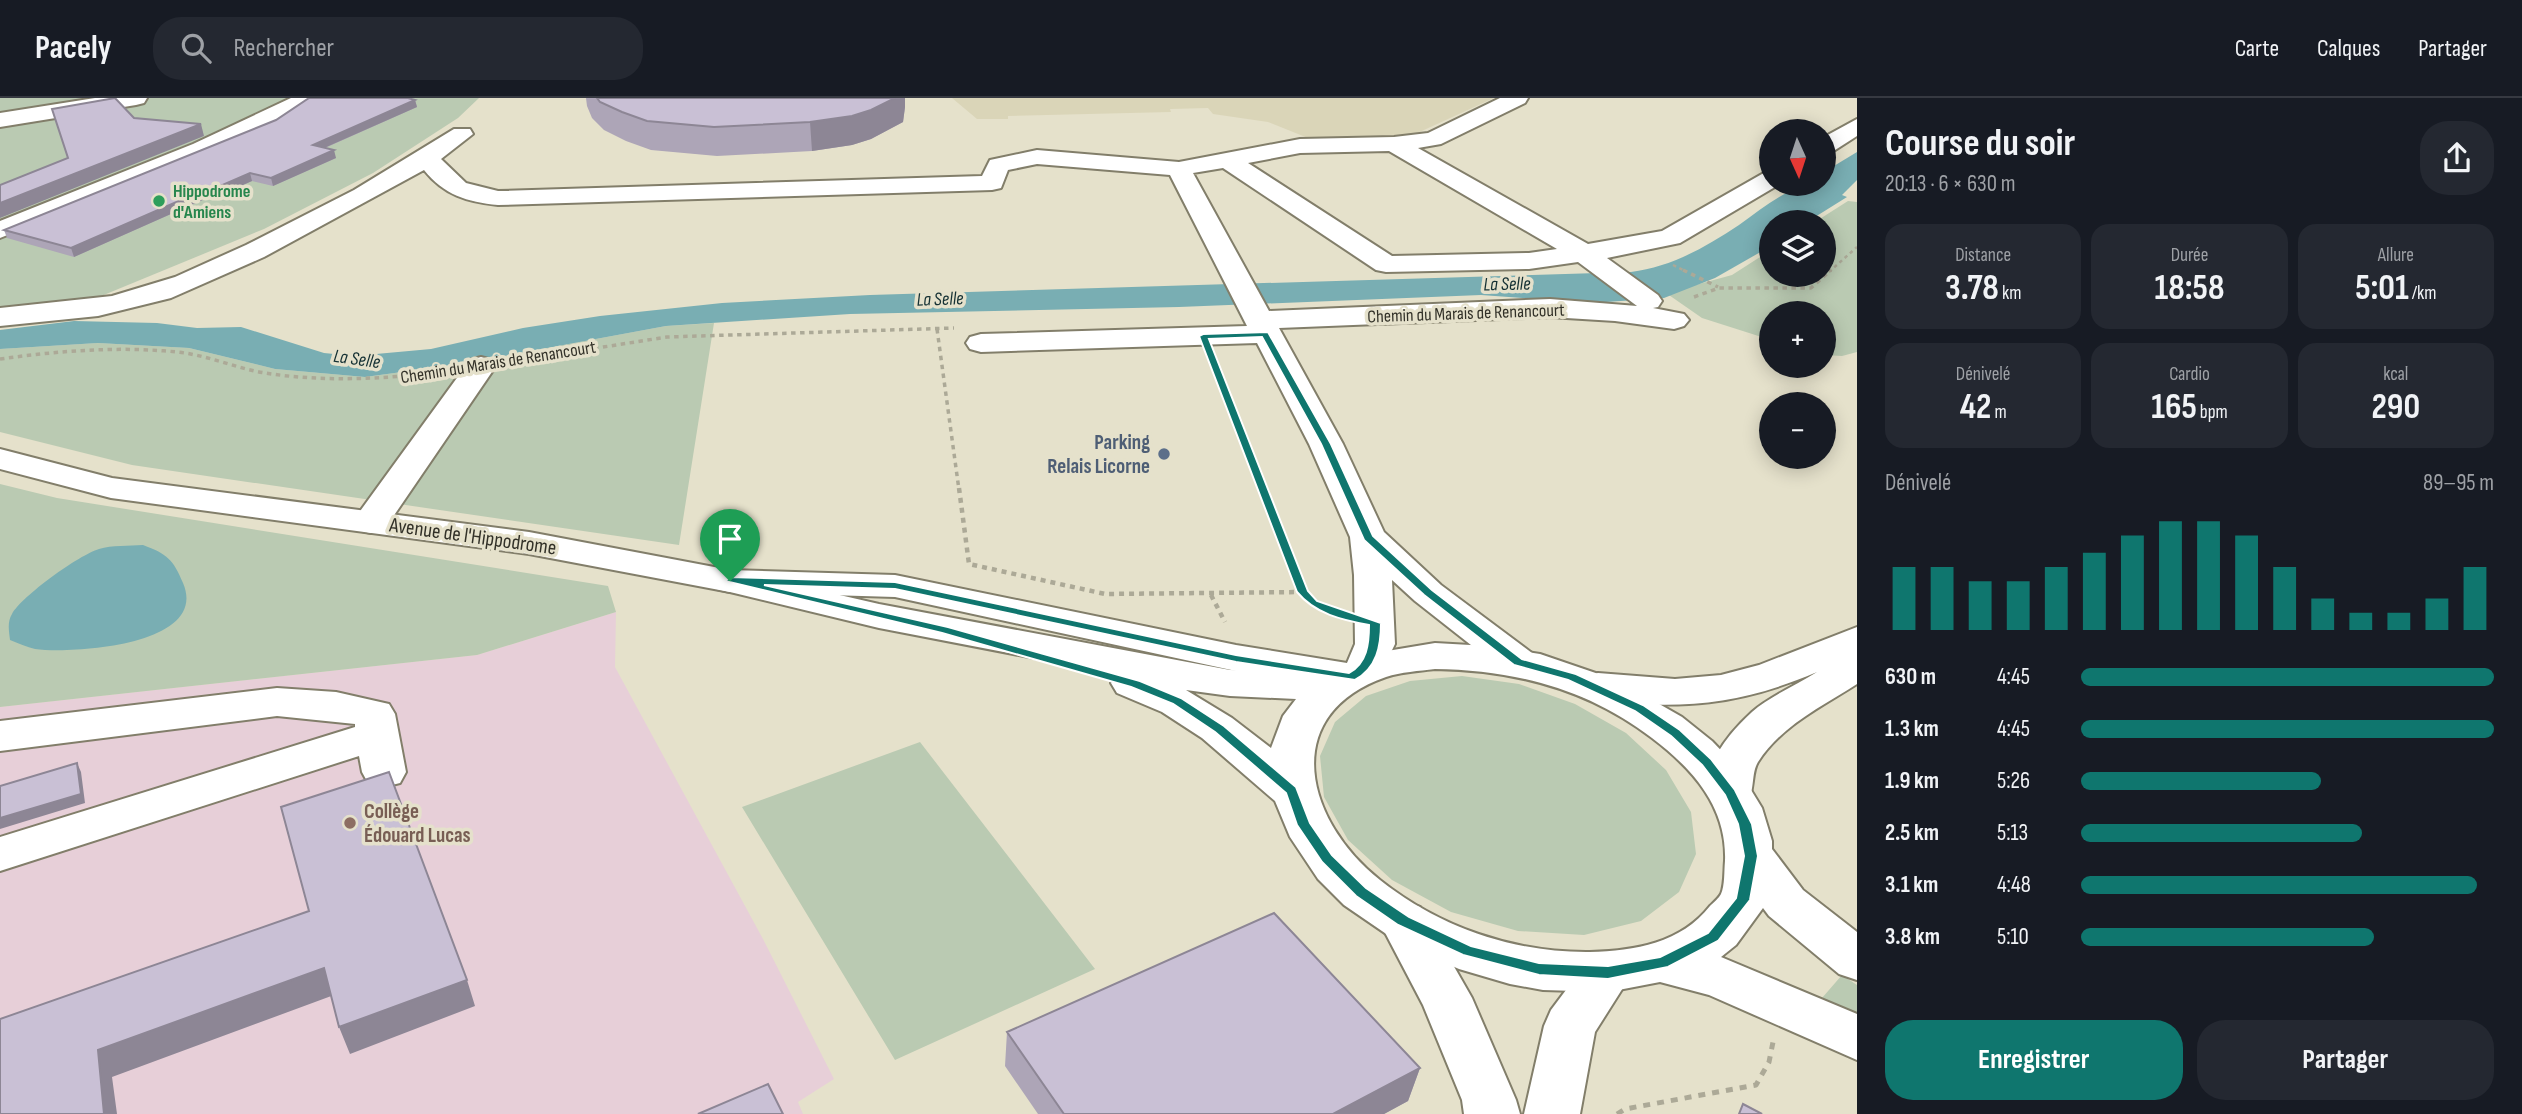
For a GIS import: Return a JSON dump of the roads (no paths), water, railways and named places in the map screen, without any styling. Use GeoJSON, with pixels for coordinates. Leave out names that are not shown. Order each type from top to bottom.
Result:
{"type":"FeatureCollection","features":[{"type":"Feature","properties":{"kind":"main road"},"geometry":{"type":"LineString","coordinates":[[0,120],[136,98]]}},
{"type":"Feature","properties":{"kind":"main road"},"geometry":{"type":"LineString","coordinates":[[0,230],[201,149],[285,111],[306,98]]}},
{"type":"Feature","properties":{"kind":"main road"},"geometry":{"type":"LineString","coordinates":[[428,159],[446,181],[466,193],[498,198],[992,183],[998,166],[1037,157],[1180,169],[1300,146],[1394,144],[1433,139],[1517,98]]}},
{"type":"Feature","properties":{"kind":"main road"},"geometry":{"type":"LineString","coordinates":[[1836,139],[1857,126]]}},
{"type":"Feature","properties":{"kind":"main road"},"geometry":{"type":"LineString","coordinates":[[0,136],[35,132]]}},
{"type":"Feature","properties":{"kind":"main road"},"geometry":{"type":"LineString","coordinates":[[0,317],[111,306],[162,292],[257,250],[428,159],[461,134]]}},
{"type":"Feature","properties":{"kind":"main road"},"geometry":{"type":"LineString","coordinates":[[1394,144],[1592,260],[1648,301]]}},
{"type":"Feature","properties":{"kind":"main road"},"geometry":{"type":"LineString","coordinates":[[1227,160],[1385,264],[1592,260],[1671,237],[1759,186]]}},
{"type":"Feature","properties":{"kind":"main road"},"geometry":{"type":"LineString","coordinates":[[1180,169],[1258,321],[1326,444],[1368,537],[1373,575],[1375,644],[1351,677]]}},
{"type":"Feature","properties":{"kind":"main road"},"geometry":{"type":"LineString","coordinates":[[0,255],[142,197]]}},
{"type":"Feature","properties":{"kind":"main road","name":"Chemin du Marais de Renancourt"},"geometry":{"type":"LineString","coordinates":[[981,343],[1203,336],[1258,321],[1550,308],[1615,312],[1674,320]]}},
{"type":"Feature","properties":{"kind":"main road"},"geometry":{"type":"LineString","coordinates":[[371,522],[481,366]]}},
{"type":"Feature","properties":{"kind":"main road","name":"Avenue de l'Hippodrome"},"geometry":{"type":"LineString","coordinates":[[0,459],[111,488],[529,543],[730,581],[944,629],[1072,651],[1178,675],[1230,683],[1300,686],[1351,677]]}},
{"type":"Feature","properties":{"kind":"main road"},"geometry":{"type":"LineString","coordinates":[[1368,537],[1428,593],[1518,662]]}},
{"type":"Feature","properties":{"kind":"main road"},"geometry":{"type":"LineString","coordinates":[[730,581],[895,586],[1236,659],[1351,677]]}},
{"type":"Feature","properties":{"kind":"main road","name":"Avenue de l'Hippodrome"},"geometry":{"type":"LineString","coordinates":[[944,629],[1136,684],[1177,701],[1220,729],[1291,790]]}},
{"type":"Feature","properties":{"kind":"main road"},"geometry":{"type":"LineString","coordinates":[[1598,687],[1650,692],[1720,689],[1762,678],[1857,640]]}},
{"type":"Feature","properties":{"kind":"main road"},"geometry":{"type":"LineString","coordinates":[[1476,656],[1518,662],[1598,687],[1639,708],[1675,733],[1706,762],[1731,793],[1745,824],[1751,856],[1743,900],[1713,937],[1663,962],[1608,972],[1539,969],[1468,951],[1404,921],[1361,892],[1327,859],[1304,825],[1291,790],[1289,758],[1297,729],[1314,704],[1351,677],[1398,660],[1476,656]]}},
{"type":"Feature","properties":{"kind":"main road"},"geometry":{"type":"LineString","coordinates":[[1731,793],[1734,762],[1768,721],[1849,671],[1857,656]]}},
{"type":"Feature","properties":{"kind":"main road"},"geometry":{"type":"LineString","coordinates":[[0,736],[277,702],[336,706],[373,714],[380,754],[0,854]]}},
{"type":"Feature","properties":{"kind":"main road"},"geometry":{"type":"LineString","coordinates":[[1751,856],[1786,903],[1857,960]]}},
{"type":"Feature","properties":{"kind":"main road"},"geometry":{"type":"LineString","coordinates":[[1404,921],[1414,945],[1446,998],[1489,1100],[1492,1114]]}},
{"type":"Feature","properties":{"kind":"main road"},"geometry":{"type":"LineString","coordinates":[[1663,962],[1720,976],[1857,1038]]}},
{"type":"Feature","properties":{"kind":"main road"},"geometry":{"type":"LineString","coordinates":[[1552,1114],[1570,1026],[1608,972]]}},
{"type":"Feature","properties":{"kind":"water"},"geometry":{"type":"Polygon","coordinates":[[[1857,152],[1857,180],[1842,195],[1847,197],[1826,210],[1760,210],[1782,196],[1836,196],[1836,165],[1857,152]]]}},
{"type":"Feature","properties":{"kind":"water","name":"La Selle"},"geometry":{"type":"Polygon","coordinates":[[[1759,211],[1759,253],[1715,278],[1664,298],[1592,303],[1481,295],[1179,307],[850,314],[666,326],[461,364],[365,377],[275,369],[189,348],[98,343],[0,349],[0,330],[74,321],[157,323],[197,328],[241,327],[324,353],[354,356],[431,349],[523,328],[600,316],[722,303],[870,295],[1631,272],[1660,266],[1688,255],[1759,211]]]}},
{"type":"Feature","properties":{"kind":"water"},"geometry":{"type":"Polygon","coordinates":[[[143,545],[168,558],[183,583],[186,604],[176,621],[158,633],[133,642],[105,647],[77,650],[35,649],[10,640],[9,623],[12,614],[27,597],[52,577],[78,559],[99,549],[143,545]]]}},
{"type":"Feature","properties":{"kind":"place","name":"Hippodrome d'Amiens"},"geometry":{"type":"Point","coordinates":[159,201]}},
{"type":"Feature","properties":{"kind":"place","name":"Parking Relais Licorne"},"geometry":{"type":"Point","coordinates":[1164,454]}},
{"type":"Feature","properties":{"kind":"place","name":"Collège Édouard Lucas"},"geometry":{"type":"Point","coordinates":[350,823]}}]}
